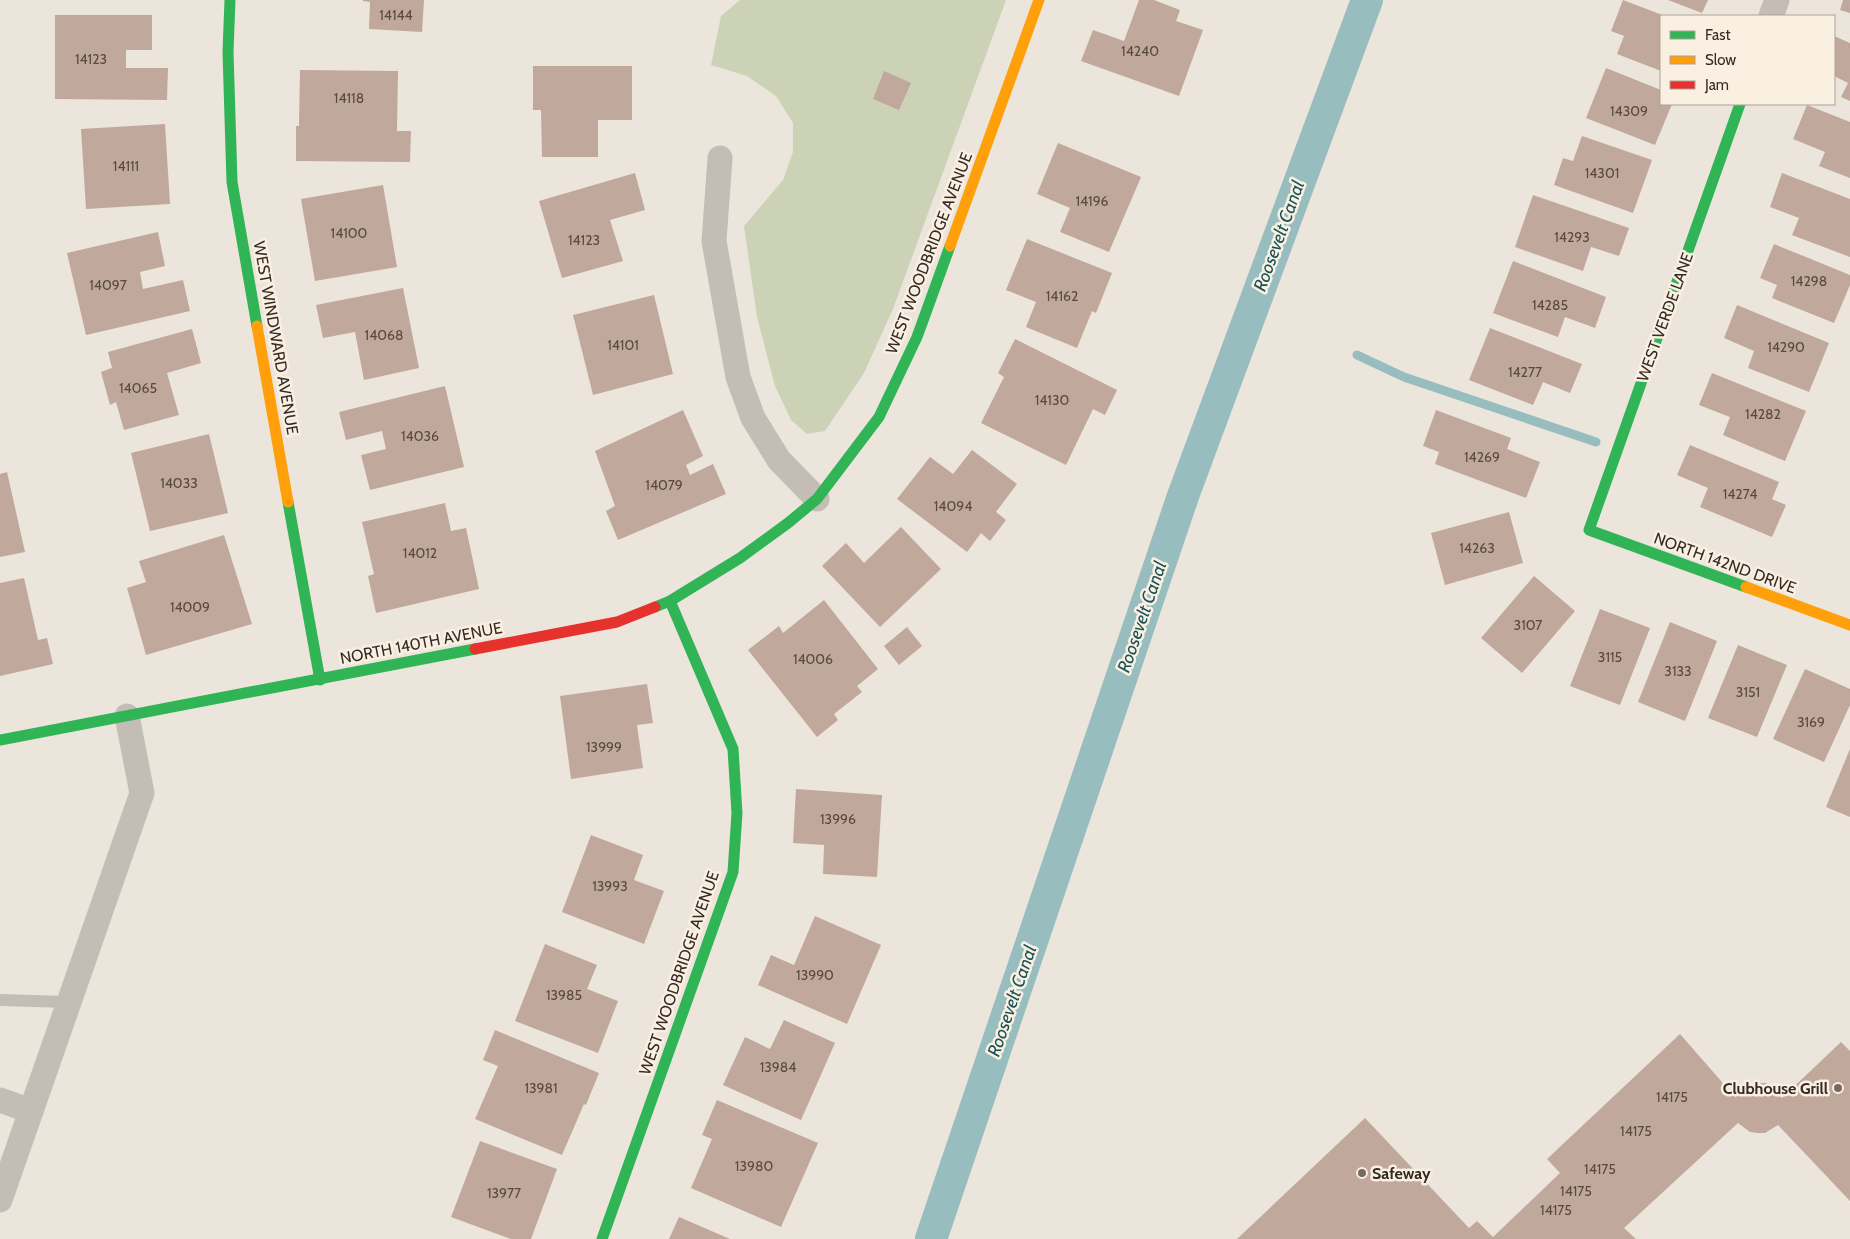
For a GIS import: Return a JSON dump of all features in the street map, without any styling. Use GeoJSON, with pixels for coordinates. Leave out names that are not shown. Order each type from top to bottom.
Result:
{"type":"FeatureCollection","features":[{"type":"Feature","properties":{"kind":"street","name":"WEST WINDWARD AVENUE"},"geometry":{"type":"LineString","coordinates":[[230,0],[228,52],[232,182],[320,680]]}},
{"type":"Feature","properties":{"kind":"street","name":"WEST WOODBRIDGE AVENUE"},"geometry":{"type":"LineString","coordinates":[[817,499],[879,417],[917,337],[1038,0]]}},
{"type":"Feature","properties":{"kind":"street"},"geometry":{"type":"LineString","coordinates":[[1771,15],[1777,0]]}},
{"type":"Feature","properties":{"kind":"street","name":"WEST VERDE LANE"},"geometry":{"type":"LineString","coordinates":[[1589,530],[1740,105]]}},
{"type":"Feature","properties":{"kind":"street"},"geometry":{"type":"LineString","coordinates":[[720,158],[714,241],[738,377],[753,418],[778,460],[817,499]]}},
{"type":"Feature","properties":{"kind":"street","name":"NORTH 140TH AVENUE"},"geometry":{"type":"LineString","coordinates":[[0,740],[617,622],[670,601],[740,558],[817,499]]}},
{"type":"Feature","properties":{"kind":"street","name":"NORTH 142ND DRIVE"},"geometry":{"type":"LineString","coordinates":[[1589,530],[1850,625]]}},
{"type":"Feature","properties":{"kind":"street","name":"WEST WOODBRIDGE AVENUE"},"geometry":{"type":"LineString","coordinates":[[602,1239],[732,872],[737,813],[733,749],[670,601]]}},
{"type":"Feature","properties":{"kind":"street"},"geometry":{"type":"LineString","coordinates":[[0,1200],[142,793],[127,716]]}},
{"type":"Feature","properties":{"kind":"street"},"geometry":{"type":"LineString","coordinates":[[0,1100],[30,1111]]}},
{"type":"Feature","properties":{"kind":"lane"},"geometry":{"type":"LineString","coordinates":[[0,1000],[68,1002]]}},
{"type":"Feature","properties":{"kind":"green space"},"geometry":{"type":"Polygon","coordinates":[[[740,0],[1006,0],[893,309],[864,373],[825,431],[807,434],[791,420],[775,386],[757,317],[744,226],[783,180],[793,152],[793,123],[776,96],[747,76],[711,65],[721,16],[740,0]]]}},
{"type":"Feature","properties":{"kind":"building"},"geometry":{"type":"Polygon","coordinates":[[[363,0],[424,0],[422,32],[369,29],[370,2],[363,0]]]}},
{"type":"Feature","properties":{"kind":"building"},"geometry":{"type":"Polygon","coordinates":[[[1139,0],[1154,0],[1180,10],[1176,21],[1203,30],[1179,96],[1081,61],[1093,30],[1124,41],[1139,0]]]}},
{"type":"Feature","properties":{"kind":"building"},"geometry":{"type":"Polygon","coordinates":[[[1623,0],[1662,15],[1660,15],[1660,71],[1617,54],[1624,36],[1611,31],[1623,0]]]}},
{"type":"Feature","properties":{"kind":"building"},"geometry":{"type":"Polygon","coordinates":[[[1668,0],[1708,0],[1702,13],[1668,0]]]}},
{"type":"Feature","properties":{"kind":"building"},"geometry":{"type":"Polygon","coordinates":[[[1843,0],[1850,0],[1850,13],[1840,10],[1843,0]]]}},
{"type":"Feature","properties":{"kind":"building"},"geometry":{"type":"Polygon","coordinates":[[[55,15],[152,15],[152,50],[126,50],[126,68],[168,68],[167,100],[55,99],[55,15]]]}},
{"type":"Feature","properties":{"kind":"building"},"geometry":{"type":"Polygon","coordinates":[[[1835,36],[1850,43],[1850,101],[1841,97],[1848,83],[1835,76],[1835,36]]]}},
{"type":"Feature","properties":{"kind":"building"},"geometry":{"type":"Polygon","coordinates":[[[533,66],[632,66],[632,120],[598,120],[598,157],[542,157],[541,110],[533,110],[533,66]]]}},
{"type":"Feature","properties":{"kind":"building"},"geometry":{"type":"Polygon","coordinates":[[[1606,68],[1660,90],[1660,105],[1672,105],[1655,145],[1586,118],[1606,68]]]}},
{"type":"Feature","properties":{"kind":"building"},"geometry":{"type":"Polygon","coordinates":[[[300,70],[398,71],[397,131],[411,131],[410,162],[296,161],[296,126],[299,126],[300,70]]]}},
{"type":"Feature","properties":{"kind":"building"},"geometry":{"type":"Polygon","coordinates":[[[884,71],[911,83],[899,110],[873,99],[884,71]]]}},
{"type":"Feature","properties":{"kind":"building"},"geometry":{"type":"Polygon","coordinates":[[[1807,105],[1850,122],[1850,178],[1819,166],[1825,152],[1793,139],[1807,105]]]}},
{"type":"Feature","properties":{"kind":"building"},"geometry":{"type":"Polygon","coordinates":[[[165,124],[170,204],[86,209],[81,129],[165,124]]]}},
{"type":"Feature","properties":{"kind":"building"},"geometry":{"type":"Polygon","coordinates":[[[1582,136],[1652,160],[1633,213],[1554,185],[1563,158],[1573,161],[1582,136]]]}},
{"type":"Feature","properties":{"kind":"building"},"geometry":{"type":"Polygon","coordinates":[[[1058,143],[1141,177],[1109,252],[1060,232],[1070,208],[1037,194],[1058,143]]]}},
{"type":"Feature","properties":{"kind":"building"},"geometry":{"type":"Polygon","coordinates":[[[635,173],[645,210],[610,220],[623,261],[562,278],[539,201],[635,173]]]}},
{"type":"Feature","properties":{"kind":"building"},"geometry":{"type":"Polygon","coordinates":[[[1782,173],[1850,199],[1850,257],[1792,235],[1799,218],[1770,207],[1782,173]]]}},
{"type":"Feature","properties":{"kind":"building"},"geometry":{"type":"Polygon","coordinates":[[[383,185],[397,267],[315,281],[301,199],[383,185]]]}},
{"type":"Feature","properties":{"kind":"building"},"geometry":{"type":"Polygon","coordinates":[[[1533,195],[1629,228],[1619,256],[1591,247],[1583,271],[1515,247],[1533,195]]]}},
{"type":"Feature","properties":{"kind":"building"},"geometry":{"type":"Polygon","coordinates":[[[158,232],[165,266],[140,272],[143,289],[183,280],[190,311],[86,335],[67,253],[158,232]]]}},
{"type":"Feature","properties":{"kind":"building"},"geometry":{"type":"Polygon","coordinates":[[[1027,239],[1112,273],[1096,313],[1092,311],[1077,348],[1026,327],[1036,302],[1006,290],[1027,239]]]}},
{"type":"Feature","properties":{"kind":"building"},"geometry":{"type":"Polygon","coordinates":[[[1774,244],[1850,275],[1850,285],[1834,323],[1772,298],[1777,285],[1760,278],[1774,244]]]}},
{"type":"Feature","properties":{"kind":"building"},"geometry":{"type":"Polygon","coordinates":[[[1513,261],[1606,297],[1595,328],[1565,317],[1558,337],[1493,313],[1513,261]]]}},
{"type":"Feature","properties":{"kind":"building"},"geometry":{"type":"Polygon","coordinates":[[[403,288],[419,368],[364,380],[355,332],[323,338],[316,305],[403,288]]]}},
{"type":"Feature","properties":{"kind":"building"},"geometry":{"type":"Polygon","coordinates":[[[654,295],[673,374],[593,395],[573,315],[654,295]]]}},
{"type":"Feature","properties":{"kind":"building"},"geometry":{"type":"Polygon","coordinates":[[[1737,305],[1829,343],[1809,392],[1748,368],[1754,351],[1724,338],[1737,305]]]}},
{"type":"Feature","properties":{"kind":"building"},"geometry":{"type":"Polygon","coordinates":[[[1490,328],[1582,364],[1570,393],[1543,382],[1533,405],[1469,380],[1490,328]]]}},
{"type":"Feature","properties":{"kind":"building"},"geometry":{"type":"Polygon","coordinates":[[[192,329],[201,363],[167,373],[179,415],[124,430],[116,402],[110,405],[101,372],[112,368],[108,352],[192,329]]]}},
{"type":"Feature","properties":{"kind":"building"},"geometry":{"type":"Polygon","coordinates":[[[1015,339],[1117,390],[1105,415],[1093,409],[1066,465],[981,423],[1004,377],[998,373],[1015,339]]]}},
{"type":"Feature","properties":{"kind":"building"},"geometry":{"type":"Polygon","coordinates":[[[1712,373],[1806,411],[1785,461],[1723,435],[1730,417],[1699,405],[1712,373]]]}},
{"type":"Feature","properties":{"kind":"building"},"geometry":{"type":"Polygon","coordinates":[[[445,386],[464,467],[370,490],[361,455],[386,449],[382,431],[346,440],[339,412],[445,386]]]}},
{"type":"Feature","properties":{"kind":"building"},"geometry":{"type":"Polygon","coordinates":[[[683,410],[703,456],[686,465],[690,475],[713,464],[726,494],[618,540],[606,511],[615,506],[595,451],[683,410]]]}},
{"type":"Feature","properties":{"kind":"building"},"geometry":{"type":"Polygon","coordinates":[[[1436,410],[1511,438],[1507,449],[1540,462],[1526,498],[1435,464],[1439,452],[1423,446],[1436,410]]]}},
{"type":"Feature","properties":{"kind":"building"},"geometry":{"type":"Polygon","coordinates":[[[209,434],[228,513],[150,531],[131,453],[209,434]]]}},
{"type":"Feature","properties":{"kind":"building"},"geometry":{"type":"Polygon","coordinates":[[[1690,445],[1779,482],[1772,499],[1786,505],[1772,537],[1700,507],[1708,488],[1677,475],[1690,445]]]}},
{"type":"Feature","properties":{"kind":"building"},"geometry":{"type":"Polygon","coordinates":[[[972,450],[1017,484],[996,512],[1006,520],[990,541],[981,533],[967,552],[897,499],[930,457],[953,474],[972,450]]]}},
{"type":"Feature","properties":{"kind":"building"},"geometry":{"type":"Polygon","coordinates":[[[7,472],[25,552],[0,557],[0,474],[7,472]]]}},
{"type":"Feature","properties":{"kind":"building"},"geometry":{"type":"Polygon","coordinates":[[[445,503],[451,531],[466,528],[479,589],[376,613],[368,576],[374,574],[362,522],[445,503]]]}},
{"type":"Feature","properties":{"kind":"building"},"geometry":{"type":"Polygon","coordinates":[[[1509,512],[1523,563],[1445,585],[1431,533],[1509,512]]]}},
{"type":"Feature","properties":{"kind":"building"},"geometry":{"type":"Polygon","coordinates":[[[901,527],[941,569],[880,627],[822,566],[846,543],[864,563],[901,527]]]}},
{"type":"Feature","properties":{"kind":"building"},"geometry":{"type":"Polygon","coordinates":[[[224,535],[252,624],[146,655],[127,588],[146,582],[139,561],[224,535]]]}},
{"type":"Feature","properties":{"kind":"building"},"geometry":{"type":"Polygon","coordinates":[[[1534,576],[1575,611],[1522,673],[1481,638],[1534,576]]]}},
{"type":"Feature","properties":{"kind":"building"},"geometry":{"type":"Polygon","coordinates":[[[24,578],[38,640],[47,638],[53,664],[0,676],[0,583],[24,578]]]}},
{"type":"Feature","properties":{"kind":"building"},"geometry":{"type":"Polygon","coordinates":[[[824,600],[878,669],[857,686],[862,692],[834,714],[838,720],[817,737],[748,650],[779,626],[783,633],[824,600]]]}},
{"type":"Feature","properties":{"kind":"building"},"geometry":{"type":"Polygon","coordinates":[[[1600,609],[1650,628],[1620,705],[1570,686],[1600,609]]]}},
{"type":"Feature","properties":{"kind":"building"},"geometry":{"type":"Polygon","coordinates":[[[1670,622],[1717,641],[1685,721],[1638,702],[1670,622]]]}},
{"type":"Feature","properties":{"kind":"building"},"geometry":{"type":"Polygon","coordinates":[[[907,627],[922,646],[899,665],[884,646],[907,627]]]}},
{"type":"Feature","properties":{"kind":"building"},"geometry":{"type":"Polygon","coordinates":[[[1738,645],[1787,665],[1757,737],[1708,718],[1738,645]]]}},
{"type":"Feature","properties":{"kind":"building"},"geometry":{"type":"Polygon","coordinates":[[[1805,669],[1850,689],[1850,705],[1824,762],[1773,739],[1805,669]]]}},
{"type":"Feature","properties":{"kind":"building"},"geometry":{"type":"Polygon","coordinates":[[[647,684],[653,723],[637,725],[643,768],[571,779],[560,696],[647,684]]]}},
{"type":"Feature","properties":{"kind":"building"},"geometry":{"type":"Polygon","coordinates":[[[1850,749],[1850,817],[1826,807],[1850,749]]]}},
{"type":"Feature","properties":{"kind":"building"},"geometry":{"type":"Polygon","coordinates":[[[796,789],[882,795],[877,877],[823,874],[824,845],[793,843],[796,789]]]}},
{"type":"Feature","properties":{"kind":"building"},"geometry":{"type":"Polygon","coordinates":[[[591,835],[643,855],[634,880],[664,891],[644,944],[562,912],[591,835]]]}},
{"type":"Feature","properties":{"kind":"building"},"geometry":{"type":"Polygon","coordinates":[[[815,916],[881,945],[847,1024],[758,985],[771,955],[794,965],[815,916]]]}},
{"type":"Feature","properties":{"kind":"building"},"geometry":{"type":"Polygon","coordinates":[[[545,944],[597,965],[587,989],[618,1001],[598,1053],[515,1021],[545,944]]]}},
{"type":"Feature","properties":{"kind":"building"},"geometry":{"type":"Polygon","coordinates":[[[784,1020],[835,1043],[801,1120],[723,1085],[745,1037],[770,1049],[784,1020]]]}},
{"type":"Feature","properties":{"kind":"building"},"geometry":{"type":"Polygon","coordinates":[[[495,1030],[599,1073],[562,1155],[475,1119],[498,1066],[483,1060],[495,1030]]]}},
{"type":"Feature","properties":{"kind":"building"},"geometry":{"type":"Polygon","coordinates":[[[1680,1034],[1735,1097],[1746,1085],[1766,1083],[1774,1088],[1782,1098],[1841,1042],[1850,1051],[1850,1201],[1778,1125],[1765,1133],[1757,1133],[1750,1132],[1738,1123],[1624,1228],[1636,1239],[1237,1239],[1365,1118],[1469,1228],[1477,1221],[1493,1237],[1560,1173],[1547,1159],[1680,1034]]]}},
{"type":"Feature","properties":{"kind":"building"},"geometry":{"type":"Polygon","coordinates":[[[717,1100],[818,1143],[781,1227],[691,1188],[712,1139],[702,1135],[717,1100]]]}},
{"type":"Feature","properties":{"kind":"building"},"geometry":{"type":"Polygon","coordinates":[[[480,1141],[557,1169],[531,1239],[511,1239],[451,1217],[480,1141]]]}},
{"type":"Feature","properties":{"kind":"building"},"geometry":{"type":"Polygon","coordinates":[[[679,1217],[730,1239],[669,1239],[679,1217]]]}},
{"type":"Feature","properties":{"kind":"waterway","name":"Roosevelt Canal"},"geometry":{"type":"LineString","coordinates":[[931,1239],[1183,496],[1367,0]]}},
{"type":"Feature","properties":{"kind":"waterway"},"geometry":{"type":"LineString","coordinates":[[1357,355],[1404,377],[1596,442]]}},
{"type":"Feature","properties":{"kind":"traffic: fast"},"geometry":{"type":"LineString","coordinates":[[230,0],[228,52],[232,182],[257,326]]}},
{"type":"Feature","properties":{"kind":"traffic: fast"},"geometry":{"type":"LineString","coordinates":[[1740,105],[1589,530],[1746,587]]}},
{"type":"Feature","properties":{"kind":"traffic: fast"},"geometry":{"type":"LineString","coordinates":[[655,607],[670,601],[740,558],[817,499],[879,417],[917,337],[950,246]]}},
{"type":"Feature","properties":{"kind":"traffic: fast"},"geometry":{"type":"LineString","coordinates":[[288,502],[320,680]]}},
{"type":"Feature","properties":{"kind":"traffic: fast"},"geometry":{"type":"LineString","coordinates":[[602,1239],[733,872],[737,813],[733,749],[670,601]]}},
{"type":"Feature","properties":{"kind":"traffic: fast"},"geometry":{"type":"LineString","coordinates":[[0,740],[475,649]]}},
{"type":"Feature","properties":{"kind":"traffic: slow"},"geometry":{"type":"LineString","coordinates":[[950,246],[1039,0]]}},
{"type":"Feature","properties":{"kind":"traffic: slow"},"geometry":{"type":"LineString","coordinates":[[257,326],[288,502]]}},
{"type":"Feature","properties":{"kind":"traffic: slow"},"geometry":{"type":"LineString","coordinates":[[1746,587],[1850,625]]}},
{"type":"Feature","properties":{"kind":"traffic: jam"},"geometry":{"type":"LineString","coordinates":[[475,649],[617,622],[655,607]]}},
{"type":"Feature","properties":{"kind":"place","name":"Clubhouse Grill"},"geometry":{"type":"Point","coordinates":[1838,1088]}},
{"type":"Feature","properties":{"kind":"place","name":"Safeway"},"geometry":{"type":"Point","coordinates":[1362,1173]}}]}
